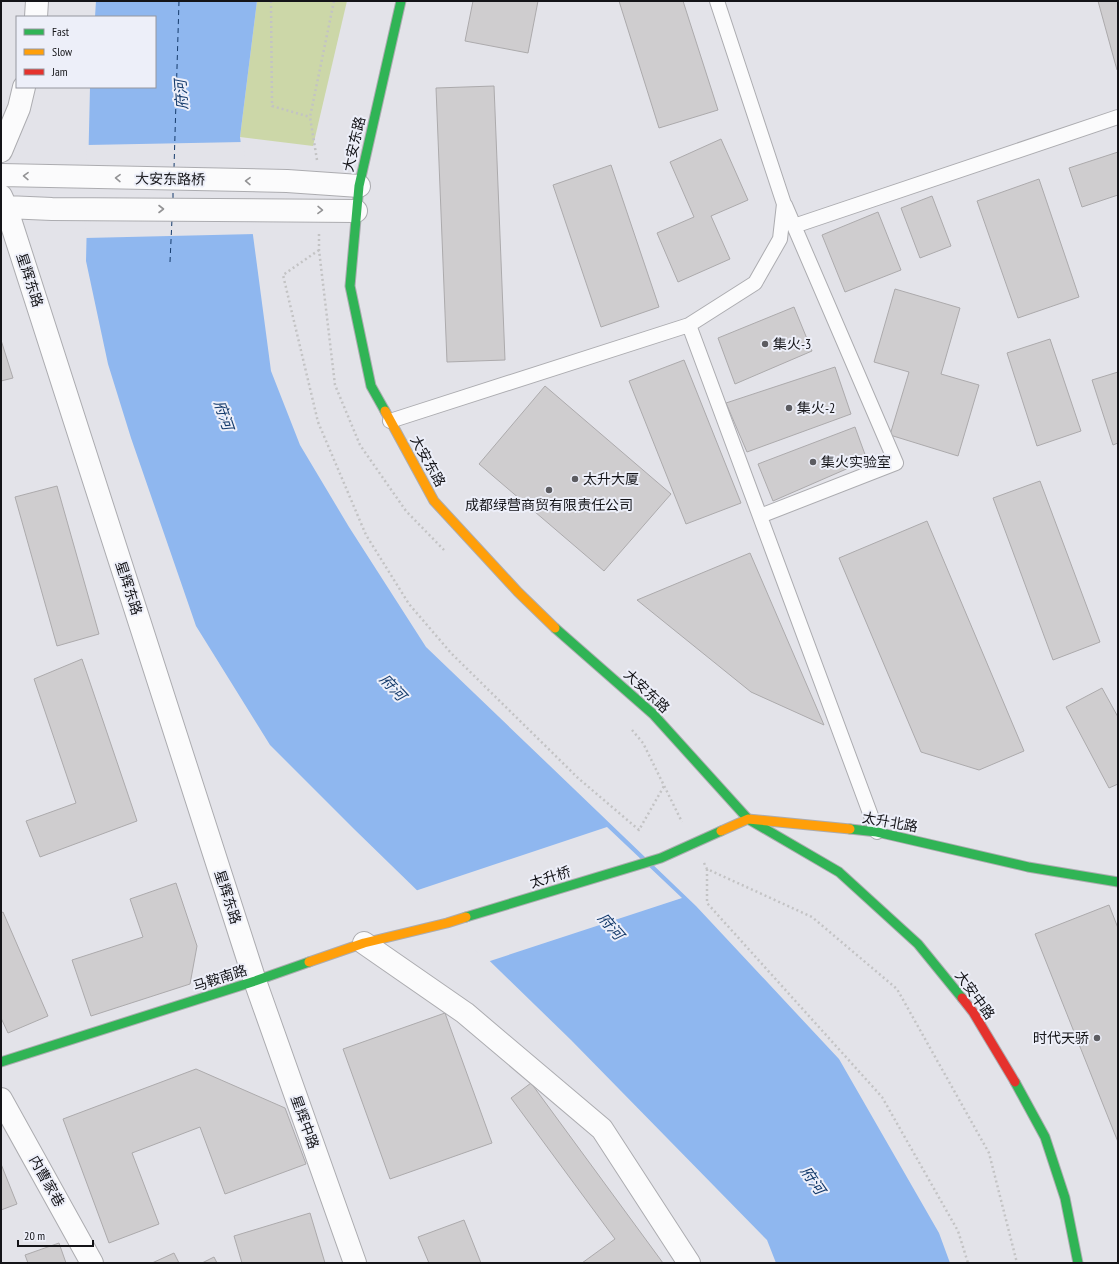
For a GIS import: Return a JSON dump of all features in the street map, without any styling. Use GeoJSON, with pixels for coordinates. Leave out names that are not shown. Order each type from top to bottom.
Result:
{"type":"FeatureCollection","features":[{"type":"Feature","properties":{"kind":"street"},"geometry":{"type":"LineString","coordinates":[[36,1],[36,16]]}},
{"type":"Feature","properties":{"kind":"street","name":"大安东路"},"geometry":{"type":"LineString","coordinates":[[401,1],[359,186],[350,286],[371,386],[434,501],[518,592],[556,629],[653,714],[748,819]]}},
{"type":"Feature","properties":{"kind":"street"},"geometry":{"type":"LineString","coordinates":[[1,151],[19,108],[24,88]]}},
{"type":"Feature","properties":{"kind":"street","name":"大安东路桥"},"geometry":{"type":"LineString","coordinates":[[1,175],[287,181],[359,186]]}},
{"type":"Feature","properties":{"kind":"street"},"geometry":{"type":"LineString","coordinates":[[4,201],[52,209],[356,210]]}},
{"type":"Feature","properties":{"kind":"street","name":"星辉东路"},"geometry":{"type":"LineString","coordinates":[[4,201],[256,981]]}},
{"type":"Feature","properties":{"kind":"street","name":"太升北路"},"geometry":{"type":"LineString","coordinates":[[661,858],[748,819],[877,832],[1028,867],[1118,882]]}},
{"type":"Feature","properties":{"kind":"street","name":"大安中路"},"geometry":{"type":"LineString","coordinates":[[748,819],[839,872],[918,944],[973,1012],[1045,1137],[1064,1198],[1078,1263]]}},
{"type":"Feature","properties":{"kind":"street","name":"太升桥"},"geometry":{"type":"LineString","coordinates":[[447,923],[661,858]]}},
{"type":"Feature","properties":{"kind":"street","name":"马鞍南路"},"geometry":{"type":"LineString","coordinates":[[1,1062],[256,981],[364,943],[447,923]]}},
{"type":"Feature","properties":{"kind":"street"},"geometry":{"type":"LineString","coordinates":[[364,943],[465,1013],[602,1129],[689,1263]]}},
{"type":"Feature","properties":{"kind":"street","name":"星辉中路"},"geometry":{"type":"LineString","coordinates":[[256,981],[356,1263]]}},
{"type":"Feature","properties":{"kind":"street","name":"内曹家巷"},"geometry":{"type":"LineString","coordinates":[[1,1099],[92,1263]]}},
{"type":"Feature","properties":{"kind":"lane"},"geometry":{"type":"LineString","coordinates":[[717,1],[784,204],[896,463],[760,516]]}},
{"type":"Feature","properties":{"kind":"lane"},"geometry":{"type":"LineString","coordinates":[[794,226],[1118,117]]}},
{"type":"Feature","properties":{"kind":"lane"},"geometry":{"type":"LineString","coordinates":[[390,421],[690,325],[755,283],[780,239],[784,204]]}},
{"type":"Feature","properties":{"kind":"lane"},"geometry":{"type":"LineString","coordinates":[[690,325],[877,832]]}},
{"type":"Feature","properties":{"kind":"path"},"geometry":{"type":"LineString","coordinates":[[271,1],[272,106],[310,117]]}},
{"type":"Feature","properties":{"kind":"path"},"geometry":{"type":"LineString","coordinates":[[319,250],[283,275],[318,422],[366,535],[409,604],[451,653],[473,675],[578,778],[639,830],[664,786]]}},
{"type":"Feature","properties":{"kind":"path"},"geometry":{"type":"LineString","coordinates":[[707,869],[707,903],[882,1097],[958,1231],[968,1263]]}},
{"type":"Feature","properties":{"kind":"green space"},"geometry":{"type":"Polygon","coordinates":[[[257,1],[347,1],[313,146],[240,137],[257,1]]]}},
{"type":"Feature","properties":{"kind":"water","name":"府河"},"geometry":{"type":"Polygon","coordinates":[[[96,1],[257,1],[240,137],[271,371],[300,445],[349,527],[426,647],[696,906],[839,1059],[939,1233],[950,1263],[776,1263],[767,1240],[571,1040],[270,745],[196,626],[131,438],[108,364],[86,261],[90,88],[156,88],[156,16],[95,16],[96,1]]]}},
{"type":"Feature","properties":{"kind":"pier"},"geometry":{"type":"Polygon","coordinates":[[[243,142],[255,234],[85,238],[87,145],[243,142]]]}},
{"type":"Feature","properties":{"kind":"pier"},"geometry":{"type":"Polygon","coordinates":[[[607,827],[682,898],[487,962],[415,891],[607,827]]]}},
{"type":"Feature","properties":{"kind":"building"},"geometry":{"type":"Polygon","coordinates":[[[473,1],[538,1],[528,53],[465,41],[473,1]]]}},
{"type":"Feature","properties":{"kind":"building"},"geometry":{"type":"Polygon","coordinates":[[[619,1],[683,1],[718,110],[659,128],[619,1]]]}},
{"type":"Feature","properties":{"kind":"building"},"geometry":{"type":"Polygon","coordinates":[[[1098,1],[1118,1],[1118,70],[1117,70],[1098,1]]]}},
{"type":"Feature","properties":{"kind":"building"},"geometry":{"type":"Polygon","coordinates":[[[494,86],[505,360],[447,362],[436,88],[494,86]]]}},
{"type":"Feature","properties":{"kind":"building"},"geometry":{"type":"Polygon","coordinates":[[[721,139],[748,200],[711,216],[730,259],[678,282],[657,233],[694,217],[670,162],[721,139]]]}},
{"type":"Feature","properties":{"kind":"building"},"geometry":{"type":"Polygon","coordinates":[[[1118,152],[1118,195],[1082,207],[1069,168],[1118,152]]]}},
{"type":"Feature","properties":{"kind":"building"},"geometry":{"type":"Polygon","coordinates":[[[611,165],[659,307],[601,327],[553,185],[611,165]]]}},
{"type":"Feature","properties":{"kind":"building"},"geometry":{"type":"Polygon","coordinates":[[[1039,179],[1079,297],[1018,318],[977,201],[1039,179]]]}},
{"type":"Feature","properties":{"kind":"building"},"geometry":{"type":"Polygon","coordinates":[[[932,196],[951,246],[920,258],[901,208],[932,196]]]}},
{"type":"Feature","properties":{"kind":"building"},"geometry":{"type":"Polygon","coordinates":[[[878,212],[901,270],[845,292],[822,235],[878,212]]]}},
{"type":"Feature","properties":{"kind":"building"},"geometry":{"type":"Polygon","coordinates":[[[895,289],[960,308],[941,374],[979,385],[958,456],[890,435],[909,372],[874,362],[895,289]]]}},
{"type":"Feature","properties":{"kind":"building","name":"集火-3"},"geometry":{"type":"Polygon","coordinates":[[[794,307],[812,351],[735,384],[718,338],[794,307]]]}},
{"type":"Feature","properties":{"kind":"building"},"geometry":{"type":"Polygon","coordinates":[[[1050,339],[1081,431],[1037,446],[1007,353],[1050,339]]]}},
{"type":"Feature","properties":{"kind":"building"},"geometry":{"type":"Polygon","coordinates":[[[1,340],[13,378],[1,381],[1,340]]]}},
{"type":"Feature","properties":{"kind":"building"},"geometry":{"type":"Polygon","coordinates":[[[684,360],[741,503],[686,524],[629,381],[684,360]]]}},
{"type":"Feature","properties":{"kind":"building","name":"集火-2"},"geometry":{"type":"Polygon","coordinates":[[[835,367],[851,414],[747,452],[726,403],[835,367]]]}},
{"type":"Feature","properties":{"kind":"building"},"geometry":{"type":"Polygon","coordinates":[[[1118,372],[1118,443],[1113,445],[1092,380],[1118,372]]]}},
{"type":"Feature","properties":{"kind":"building","name":"太升大厦"},"geometry":{"type":"Polygon","coordinates":[[[545,386],[671,494],[604,571],[479,464],[545,386]]]}},
{"type":"Feature","properties":{"kind":"building","name":"集火实验室"},"geometry":{"type":"Polygon","coordinates":[[[855,427],[867,460],[773,501],[758,464],[855,427]]]}},
{"type":"Feature","properties":{"kind":"building"},"geometry":{"type":"Polygon","coordinates":[[[1040,481],[1100,642],[1053,660],[993,498],[1040,481]]]}},
{"type":"Feature","properties":{"kind":"building"},"geometry":{"type":"Polygon","coordinates":[[[57,486],[99,634],[57,646],[15,497],[57,486]]]}},
{"type":"Feature","properties":{"kind":"building"},"geometry":{"type":"Polygon","coordinates":[[[927,521],[1024,751],[979,770],[921,752],[839,558],[927,521]]]}},
{"type":"Feature","properties":{"kind":"building"},"geometry":{"type":"Polygon","coordinates":[[[750,553],[824,725],[751,692],[637,600],[750,553]]]}},
{"type":"Feature","properties":{"kind":"building"},"geometry":{"type":"Polygon","coordinates":[[[82,659],[137,821],[40,857],[26,821],[76,803],[34,679],[82,659]]]}},
{"type":"Feature","properties":{"kind":"building"},"geometry":{"type":"Polygon","coordinates":[[[1102,688],[1118,717],[1118,784],[1109,788],[1066,707],[1102,688]]]}},
{"type":"Feature","properties":{"kind":"building"},"geometry":{"type":"Polygon","coordinates":[[[176,883],[197,946],[190,984],[91,1016],[72,960],[143,937],[130,899],[176,883]]]}},
{"type":"Feature","properties":{"kind":"building","name":"时代天骄"},"geometry":{"type":"Polygon","coordinates":[[[1109,905],[1118,928],[1118,1142],[1035,934],[1109,905]]]}},
{"type":"Feature","properties":{"kind":"building"},"geometry":{"type":"Polygon","coordinates":[[[3,912],[48,1016],[8,1033],[1,1018],[1,913],[3,912]]]}},
{"type":"Feature","properties":{"kind":"building"},"geometry":{"type":"Polygon","coordinates":[[[445,1013],[492,1143],[390,1179],[343,1049],[445,1013]]]}},
{"type":"Feature","properties":{"kind":"building"},"geometry":{"type":"Polygon","coordinates":[[[196,1069],[285,1108],[306,1164],[225,1194],[200,1127],[132,1153],[159,1224],[109,1243],[63,1119],[196,1069]]]}},
{"type":"Feature","properties":{"kind":"building"},"geometry":{"type":"Polygon","coordinates":[[[531,1083],[663,1263],[582,1263],[615,1239],[511,1098],[531,1083]]]}},
{"type":"Feature","properties":{"kind":"building"},"geometry":{"type":"Polygon","coordinates":[[[1,1164],[17,1204],[1,1210],[1,1164]]]}},
{"type":"Feature","properties":{"kind":"building"},"geometry":{"type":"Polygon","coordinates":[[[310,1213],[325,1263],[242,1263],[234,1236],[310,1213]]]}},
{"type":"Feature","properties":{"kind":"building"},"geometry":{"type":"Polygon","coordinates":[[[464,1220],[481,1263],[429,1263],[418,1237],[464,1220]]]}},
{"type":"Feature","properties":{"kind":"building"},"geometry":{"type":"Polygon","coordinates":[[[59,1243],[66,1263],[28,1263],[25,1255],[59,1243]]]}},
{"type":"Feature","properties":{"kind":"building"},"geometry":{"type":"Polygon","coordinates":[[[174,1253],[179,1263],[152,1263],[174,1253]]]}},
{"type":"Feature","properties":{"kind":"building"},"geometry":{"type":"Polygon","coordinates":[[[214,1257],[217,1263],[202,1263],[214,1257]]]}},
{"type":"Feature","properties":{"kind":"ferry route"},"geometry":{"type":"LineString","coordinates":[[174,168],[179,1]]}},
{"type":"Feature","properties":{"kind":"ferry route"},"geometry":{"type":"LineString","coordinates":[[173,189],[173,198]]}},
{"type":"Feature","properties":{"kind":"ferry route"},"geometry":{"type":"LineString","coordinates":[[170,262],[172,219]]}},
{"type":"Feature","properties":{"kind":"traffic: fast"},"geometry":{"type":"LineString","coordinates":[[385,411],[371,386],[350,286],[359,186],[401,1]]}},
{"type":"Feature","properties":{"kind":"traffic: fast"},"geometry":{"type":"LineString","coordinates":[[555,628],[653,714],[748,819],[839,872],[918,944],[962,998]]}},
{"type":"Feature","properties":{"kind":"traffic: fast"},"geometry":{"type":"LineString","coordinates":[[850,829],[877,832],[1028,867],[1118,882]]}},
{"type":"Feature","properties":{"kind":"traffic: fast"},"geometry":{"type":"LineString","coordinates":[[466,917],[661,858],[721,831]]}},
{"type":"Feature","properties":{"kind":"traffic: fast"},"geometry":{"type":"LineString","coordinates":[[1,1062],[255,981],[309,962]]}},
{"type":"Feature","properties":{"kind":"traffic: fast"},"geometry":{"type":"LineString","coordinates":[[1015,1082],[1045,1137],[1065,1198],[1078,1263]]}},
{"type":"Feature","properties":{"kind":"traffic: slow"},"geometry":{"type":"LineString","coordinates":[[385,411],[434,501],[518,592],[555,628]]}},
{"type":"Feature","properties":{"kind":"traffic: slow"},"geometry":{"type":"LineString","coordinates":[[721,831],[748,819],[850,829]]}},
{"type":"Feature","properties":{"kind":"traffic: slow"},"geometry":{"type":"LineString","coordinates":[[309,962],[364,943],[466,917]]}},
{"type":"Feature","properties":{"kind":"traffic: jam"},"geometry":{"type":"LineString","coordinates":[[962,998],[973,1012],[1015,1082]]}},
{"type":"Feature","properties":{"kind":"place","name":"集火-3"},"geometry":{"type":"Point","coordinates":[765,344]}},
{"type":"Feature","properties":{"kind":"place","name":"集火-2"},"geometry":{"type":"Point","coordinates":[789,408]}},
{"type":"Feature","properties":{"kind":"place","name":"集火实验室"},"geometry":{"type":"Point","coordinates":[813,462]}},
{"type":"Feature","properties":{"kind":"place","name":"太升大厦"},"geometry":{"type":"Point","coordinates":[575,479]}},
{"type":"Feature","properties":{"kind":"place","name":"成都绿营商贸有限责任公司"},"geometry":{"type":"Point","coordinates":[549,490]}},
{"type":"Feature","properties":{"kind":"place","name":"时代天骄"},"geometry":{"type":"Point","coordinates":[1097,1038]}}]}
